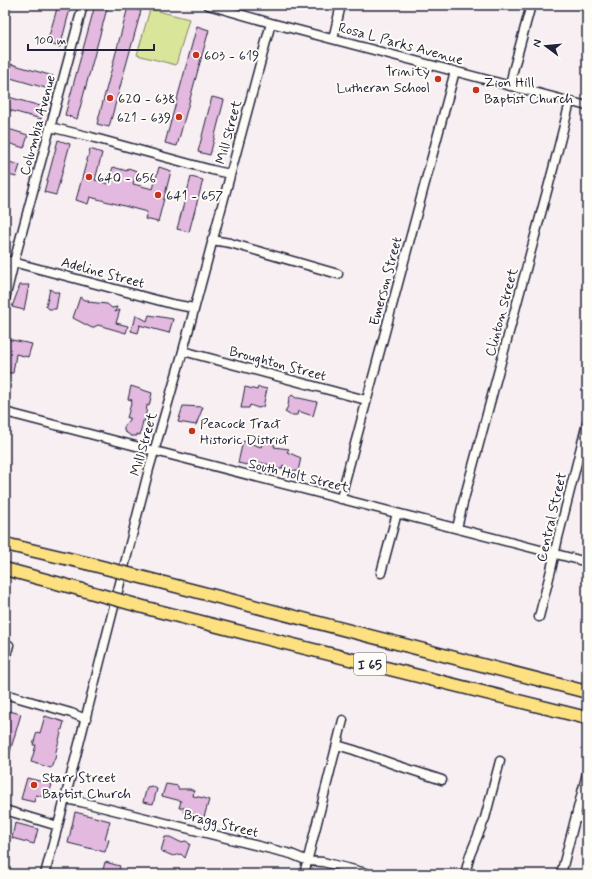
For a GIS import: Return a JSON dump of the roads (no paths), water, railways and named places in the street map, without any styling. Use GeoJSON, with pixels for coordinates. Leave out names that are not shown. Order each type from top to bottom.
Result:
{"type":"FeatureCollection","features":[{"type":"Feature","properties":{"kind":"highway"},"geometry":{"type":"LineString","coordinates":[[5,537],[35,552]]}},
{"type":"Feature","properties":{"kind":"highway","name":"I 65"},"geometry":{"type":"LineString","coordinates":[[5,544],[86,563],[587,692]]}},
{"type":"Feature","properties":{"kind":"highway","name":"I 65"},"geometry":{"type":"LineString","coordinates":[[5,569],[154,610],[587,718]]}},
{"type":"Feature","properties":{"kind":"highway"},"geometry":{"type":"LineString","coordinates":[[5,574],[34,577]]}},
{"type":"Feature","properties":{"kind":"street","name":"Columbia Avenue"},"geometry":{"type":"LineString","coordinates":[[5,299],[84,5]]}},
{"type":"Feature","properties":{"kind":"street"},"geometry":{"type":"LineString","coordinates":[[333,39],[341,5]]}},
{"type":"Feature","properties":{"kind":"street"},"geometry":{"type":"LineString","coordinates":[[510,86],[531,5]]}},
{"type":"Feature","properties":{"kind":"street","name":"Rosa L Parks Avenue"},"geometry":{"type":"LineString","coordinates":[[212,6],[271,23],[587,106]]}},
{"type":"Feature","properties":{"kind":"street","name":"Mill Street"},"geometry":{"type":"LineString","coordinates":[[45,874],[66,799],[149,469],[183,351],[271,23]]}},
{"type":"Feature","properties":{"kind":"street","name":"Emerson Street"},"geometry":{"type":"LineString","coordinates":[[341,498],[455,71]]}},
{"type":"Feature","properties":{"kind":"street","name":"Clinton Street"},"geometry":{"type":"LineString","coordinates":[[457,528],[570,102]]}},
{"type":"Feature","properties":{"kind":"street"},"geometry":{"type":"LineString","coordinates":[[50,127],[230,174]]}},
{"type":"Feature","properties":{"kind":"street"},"geometry":{"type":"LineString","coordinates":[[212,240],[230,243],[338,274]]}},
{"type":"Feature","properties":{"kind":"street","name":"Adeline Street"},"geometry":{"type":"LineString","coordinates":[[5,260],[172,304],[194,308]]}},
{"type":"Feature","properties":{"kind":"street","name":"Broughton Street"},"geometry":{"type":"LineString","coordinates":[[183,351],[366,400]]}},
{"type":"Feature","properties":{"kind":"street","name":"South Holt Street"},"geometry":{"type":"LineString","coordinates":[[5,412],[587,562]]}},
{"type":"Feature","properties":{"kind":"street","name":"Central Street"},"geometry":{"type":"LineString","coordinates":[[539,617],[587,423]]}},
{"type":"Feature","properties":{"kind":"street"},"geometry":{"type":"LineString","coordinates":[[381,572],[397,513]]}},
{"type":"Feature","properties":{"kind":"street"},"geometry":{"type":"LineString","coordinates":[[5,660],[9,646]]}},
{"type":"Feature","properties":{"kind":"street"},"geometry":{"type":"LineString","coordinates":[[5,694],[86,719]]}},
{"type":"Feature","properties":{"kind":"street"},"geometry":{"type":"LineString","coordinates":[[304,874],[343,720]]}},
{"type":"Feature","properties":{"kind":"street"},"geometry":{"type":"LineString","coordinates":[[337,745],[442,780]]}},
{"type":"Feature","properties":{"kind":"street"},"geometry":{"type":"LineString","coordinates":[[465,874],[470,855],[485,818],[500,761]]}},
{"type":"Feature","properties":{"kind":"street"},"geometry":{"type":"LineString","coordinates":[[561,874],[587,773]]}},
{"type":"Feature","properties":{"kind":"street","name":"Bragg Street"},"geometry":{"type":"LineString","coordinates":[[66,799],[291,854],[308,861],[323,862],[370,874]]}},
{"type":"Feature","properties":{"kind":"street"},"geometry":{"type":"LineString","coordinates":[[5,810],[58,826]]}},
{"type":"Feature","properties":{"kind":"street"},"geometry":{"type":"LineString","coordinates":[[576,817],[587,819]]}},
{"type":"Feature","properties":{"kind":"place","name":"603 - 619"},"geometry":{"type":"Point","coordinates":[196,55]}},
{"type":"Feature","properties":{"kind":"place","name":"Trinity Lutheran School"},"geometry":{"type":"Point","coordinates":[438,79]}},
{"type":"Feature","properties":{"kind":"place","name":"Zion Hill Baptist Church"},"geometry":{"type":"Point","coordinates":[476,90]}},
{"type":"Feature","properties":{"kind":"place","name":"620 - 638"},"geometry":{"type":"Point","coordinates":[110,98]}},
{"type":"Feature","properties":{"kind":"place","name":"621 - 639"},"geometry":{"type":"Point","coordinates":[179,117]}},
{"type":"Feature","properties":{"kind":"place","name":"640 - 656"},"geometry":{"type":"Point","coordinates":[89,177]}},
{"type":"Feature","properties":{"kind":"place","name":"641 - 657"},"geometry":{"type":"Point","coordinates":[158,195]}},
{"type":"Feature","properties":{"kind":"place","name":"Peacock Tract Historic District"},"geometry":{"type":"Point","coordinates":[192,431]}},
{"type":"Feature","properties":{"kind":"place","name":"Starr Street Baptist Church"},"geometry":{"type":"Point","coordinates":[34,785]}}]}
